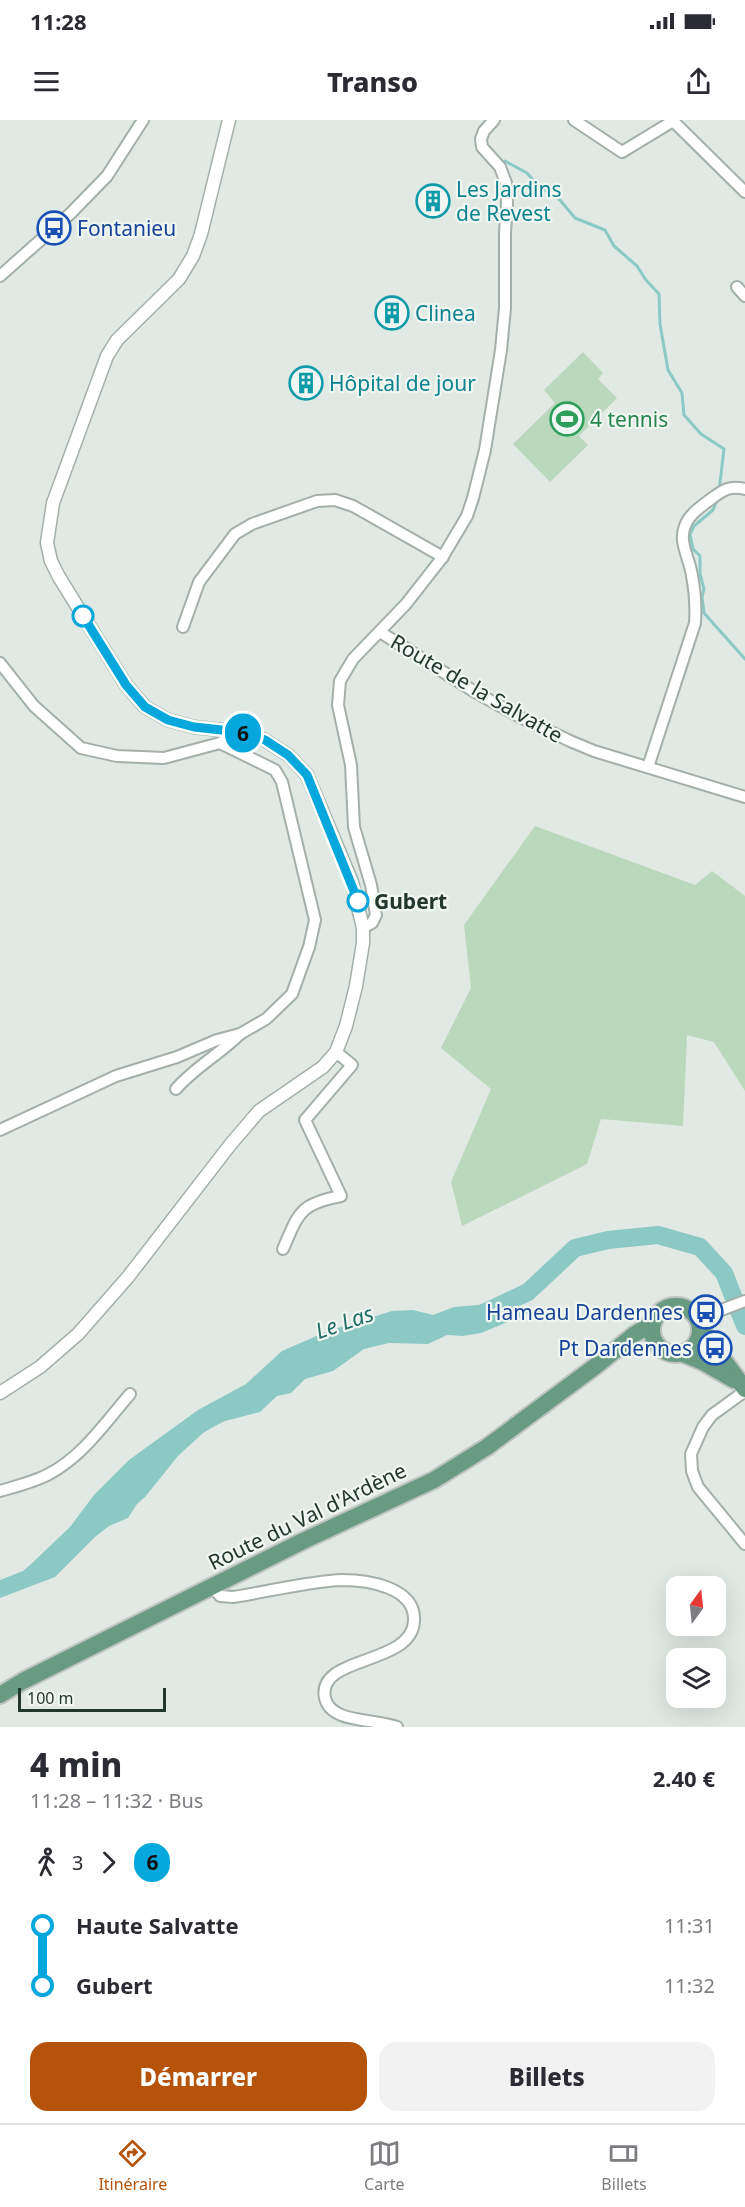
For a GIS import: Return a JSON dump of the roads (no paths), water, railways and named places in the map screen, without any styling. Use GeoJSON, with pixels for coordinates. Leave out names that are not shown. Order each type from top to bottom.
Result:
{"type":"FeatureCollection","features":[{"type":"Feature","properties":{"kind":"main road"},"geometry":{"type":"LineString","coordinates":[[700,1327],[697,1341],[688,1351],[681,1353],[673,1354],[659,1347],[653,1336],[653,1323],[662,1311],[668,1307],[683,1307],[690,1311],[743,1388]]}},
{"type":"Feature","properties":{"kind":"main road","name":"Route du Val d'Ardène"},"geometry":{"type":"LineString","coordinates":[[0,1695],[23,1681],[212,1586],[452,1470],[653,1323]]}},
{"type":"Feature","properties":{"kind":"main road","name":"Route du Val d'Ardène"},"geometry":{"type":"LineString","coordinates":[[617,1350],[639,1343],[659,1347]]}},
{"type":"Feature","properties":{"kind":"main road"},"geometry":{"type":"LineString","coordinates":[[681,1353],[720,1371],[743,1388]]}},
{"type":"Feature","properties":{"kind":"street"},"geometry":{"type":"LineString","coordinates":[[0,276],[71,213],[107,176],[143,120]]}},
{"type":"Feature","properties":{"kind":"street"},"geometry":{"type":"LineString","coordinates":[[0,1394],[40,1367],[70,1342],[128,1277],[230,1145],[260,1112],[323,1067],[336,1052],[346,1026],[356,986],[363,928],[352,882],[307,775],[288,755],[265,740],[240,732],[194,727],[168,720],[145,707],[126,685],[59,577],[51,561],[47,543],[53,503],[107,356],[117,340],[179,279],[193,256],[201,234],[229,120]]}},
{"type":"Feature","properties":{"kind":"street"},"geometry":{"type":"LineString","coordinates":[[380,632],[406,604],[443,557],[467,516],[485,450],[504,320],[506,183],[500,167],[482,147],[481,142],[484,131],[494,120]]}},
{"type":"Feature","properties":{"kind":"street"},"geometry":{"type":"LineString","coordinates":[[574,120],[622,152],[673,121],[745,192]]}},
{"type":"Feature","properties":{"kind":"street"},"geometry":{"type":"LineString","coordinates":[[736,287],[745,296]]}},
{"type":"Feature","properties":{"kind":"street"},"geometry":{"type":"LineString","coordinates":[[648,768],[695,622],[692,573],[684,546],[683,531],[689,518],[717,494],[731,488],[745,489]]}},
{"type":"Feature","properties":{"kind":"street"},"geometry":{"type":"LineString","coordinates":[[183,627],[199,582],[236,534],[252,524],[317,501],[335,500],[352,506],[443,557]]}},
{"type":"Feature","properties":{"kind":"street","name":"Route de la Salvatte"},"geometry":{"type":"LineString","coordinates":[[363,928],[372,923],[376,915],[371,885],[354,827],[351,765],[340,718],[338,695],[340,681],[353,659],[380,632],[518,716],[594,751],[745,797]]}},
{"type":"Feature","properties":{"kind":"street"},"geometry":{"type":"LineString","coordinates":[[0,663],[34,706],[81,748],[117,756],[164,758],[220,743],[240,732]]}},
{"type":"Feature","properties":{"kind":"street"},"geometry":{"type":"LineString","coordinates":[[176,1089],[186,1077],[240,1034],[266,1019],[292,994],[309,947],[315,920],[282,782],[275,770],[220,743]]}},
{"type":"Feature","properties":{"kind":"street"},"geometry":{"type":"LineString","coordinates":[[0,1130],[116,1076],[240,1034]]}},
{"type":"Feature","properties":{"kind":"street"},"geometry":{"type":"LineString","coordinates":[[283,1249],[299,1214],[320,1200],[341,1196],[305,1120],[352,1065],[336,1052]]}},
{"type":"Feature","properties":{"kind":"street"},"geometry":{"type":"LineString","coordinates":[[700,1327],[718,1312],[744,1301]]}},
{"type":"Feature","properties":{"kind":"street"},"geometry":{"type":"LineString","coordinates":[[690,1311],[718,1312]]}},
{"type":"Feature","properties":{"kind":"street"},"geometry":{"type":"LineString","coordinates":[[743,1388],[712,1415],[703,1427],[691,1454],[692,1471],[698,1486],[745,1544]]}},
{"type":"Feature","properties":{"kind":"street"},"geometry":{"type":"LineString","coordinates":[[0,1491],[41,1478],[67,1463],[99,1431],[130,1394]]}},
{"type":"Feature","properties":{"kind":"street"},"geometry":{"type":"LineString","coordinates":[[212,1586],[220,1596],[233,1597],[343,1580],[386,1588],[405,1596],[411,1605],[414,1621],[406,1641],[395,1648],[339,1671],[327,1683],[324,1694],[328,1705],[336,1714],[397,1727]]}},
{"type":"Feature","properties":{"kind":"water"},"geometry":{"type":"Polygon","coordinates":[[[490,1304],[504,1309],[534,1311],[481,1333],[463,1336],[447,1335],[428,1344],[389,1343],[364,1349],[333,1371],[305,1379],[291,1393],[277,1396],[260,1412],[225,1421],[215,1426],[203,1433],[178,1456],[128,1518],[109,1526],[95,1537],[55,1577],[0,1598],[0,1580],[23,1571],[30,1565],[70,1527],[94,1495],[129,1460],[198,1410],[246,1384],[282,1351],[328,1331],[392,1311],[413,1310],[433,1315],[454,1307],[490,1304]]]}},
{"type":"Feature","properties":{"kind":"waterway"},"geometry":{"type":"LineString","coordinates":[[505,161],[527,173],[539,187],[560,200],[575,218],[605,230],[614,246],[637,266],[659,294],[660,324],[668,370],[682,393],[684,415],[701,434],[724,449],[719,491]]}},
{"type":"Feature","properties":{"kind":"waterway"},"geometry":{"type":"LineString","coordinates":[[717,500],[713,510],[694,526],[690,534],[693,549],[700,556],[704,613],[745,659]]}},
{"type":"Feature","properties":{"kind":"waterway","name":"Le Las"},"geometry":{"type":"LineString","coordinates":[[475,1317],[528,1292],[575,1248],[608,1240],[658,1235],[700,1247],[724,1273],[745,1326]]}},
{"type":"Feature","properties":{"kind":"place","name":"Les Jardins de Revest"},"geometry":{"type":"Point","coordinates":[433,201]}},
{"type":"Feature","properties":{"kind":"place","name":"Fontanieu"},"geometry":{"type":"Point","coordinates":[54,228]}},
{"type":"Feature","properties":{"kind":"place","name":"Clinea"},"geometry":{"type":"Point","coordinates":[392,313]}},
{"type":"Feature","properties":{"kind":"place","name":"Hôpital de jour"},"geometry":{"type":"Point","coordinates":[306,383]}},
{"type":"Feature","properties":{"kind":"place","name":"4 tennis"},"geometry":{"type":"Point","coordinates":[567,419]}},
{"type":"Feature","properties":{"kind":"place","name":"Gubert"},"geometry":{"type":"Point","coordinates":[358,901]}},
{"type":"Feature","properties":{"kind":"place","name":"Hameau Dardennes"},"geometry":{"type":"Point","coordinates":[706,1312]}},
{"type":"Feature","properties":{"kind":"place","name":"Pt Dardennes"},"geometry":{"type":"Point","coordinates":[715,1348]}}]}
